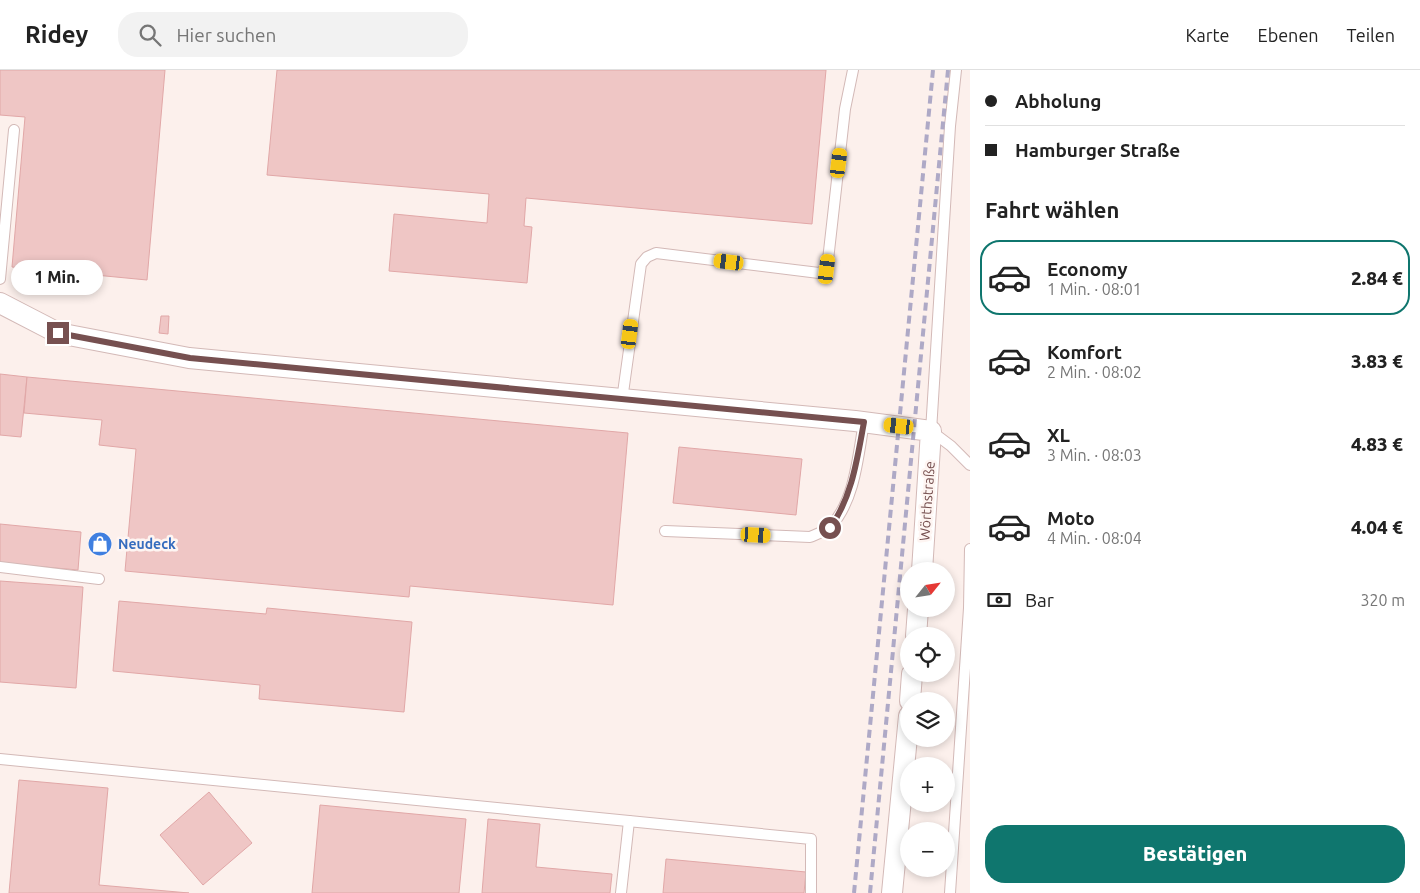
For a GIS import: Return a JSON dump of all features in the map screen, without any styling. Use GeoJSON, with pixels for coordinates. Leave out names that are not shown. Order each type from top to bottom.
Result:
{"type":"FeatureCollection","features":[{"type":"Feature","properties":{"kind":"street"},"geometry":{"type":"LineString","coordinates":[[0,303],[58,333],[190,358],[864,422],[931,431]]}},
{"type":"Feature","properties":{"kind":"street","name":"Wörthstraße"},"geometry":{"type":"LineString","coordinates":[[923,562],[931,431]]}},
{"type":"Feature","properties":{"kind":"street"},"geometry":{"type":"LineString","coordinates":[[892,893],[906,747]]}},
{"type":"Feature","properties":{"kind":"lane"},"geometry":{"type":"LineString","coordinates":[[622,400],[641,264],[647,257],[656,254],[819,273],[827,269],[846,110],[853,70]]}},
{"type":"Feature","properties":{"kind":"lane"},"geometry":{"type":"LineString","coordinates":[[956,70],[950,126],[931,431],[951,446],[970,465]]}},
{"type":"Feature","properties":{"kind":"lane"},"geometry":{"type":"LineString","coordinates":[[0,279],[14,130]]}},
{"type":"Feature","properties":{"kind":"lane"},"geometry":{"type":"LineString","coordinates":[[665,531],[810,537],[830,528],[842,511],[854,475],[864,422]]}},
{"type":"Feature","properties":{"kind":"lane"},"geometry":{"type":"LineString","coordinates":[[950,893],[969,608],[970,549]]}},
{"type":"Feature","properties":{"kind":"lane"},"geometry":{"type":"LineString","coordinates":[[0,567],[99,579]]}},
{"type":"Feature","properties":{"kind":"lane"},"geometry":{"type":"LineString","coordinates":[[0,759],[811,839],[810,893]]}},
{"type":"Feature","properties":{"kind":"lane"},"geometry":{"type":"LineString","coordinates":[[621,893],[628,822]]}},
{"type":"Feature","properties":{"kind":"building"},"geometry":{"type":"Polygon","coordinates":[[[0,70],[165,70],[147,280],[12,267],[25,117],[0,115],[0,70]]]}},
{"type":"Feature","properties":{"kind":"building"},"geometry":{"type":"Polygon","coordinates":[[[277,70],[826,70],[812,224],[526,198],[524,226],[532,227],[527,283],[389,271],[394,214],[487,223],[489,194],[267,175],[277,70]]]}},
{"type":"Feature","properties":{"kind":"building"},"geometry":{"type":"Polygon","coordinates":[[[161,316],[169,316],[168,334],[159,333],[161,316]]]}},
{"type":"Feature","properties":{"kind":"building"},"geometry":{"type":"Polygon","coordinates":[[[0,374],[27,377],[21,437],[0,435],[0,374]]]}},
{"type":"Feature","properties":{"kind":"building"},"geometry":{"type":"Polygon","coordinates":[[[27,377],[628,433],[613,605],[410,586],[409,597],[125,571],[136,449],[99,445],[102,420],[24,413],[27,377]]]}},
{"type":"Feature","properties":{"kind":"building"},"geometry":{"type":"Polygon","coordinates":[[[679,447],[802,459],[796,515],[673,503],[679,447]]]}},
{"type":"Feature","properties":{"kind":"building"},"geometry":{"type":"Polygon","coordinates":[[[0,524],[81,532],[78,570],[0,563],[0,524]]]}},
{"type":"Feature","properties":{"kind":"building"},"geometry":{"type":"Polygon","coordinates":[[[0,581],[83,587],[76,688],[0,682],[0,581]]]}},
{"type":"Feature","properties":{"kind":"building"},"geometry":{"type":"Polygon","coordinates":[[[119,601],[266,614],[267,608],[412,622],[404,712],[259,699],[260,685],[113,671],[119,601]]]}},
{"type":"Feature","properties":{"kind":"building"},"geometry":{"type":"Polygon","coordinates":[[[19,780],[108,788],[99,885],[189,893],[9,893],[19,780]]]}},
{"type":"Feature","properties":{"kind":"building"},"geometry":{"type":"Polygon","coordinates":[[[209,792],[252,843],[203,885],[160,835],[209,792]]]}},
{"type":"Feature","properties":{"kind":"building"},"geometry":{"type":"Polygon","coordinates":[[[320,805],[466,819],[459,893],[312,893],[320,805]]]}},
{"type":"Feature","properties":{"kind":"building"},"geometry":{"type":"Polygon","coordinates":[[[488,819],[540,824],[536,867],[612,874],[610,893],[482,893],[488,819]]]}},
{"type":"Feature","properties":{"kind":"building"},"geometry":{"type":"Polygon","coordinates":[[[666,859],[806,872],[804,893],[663,893],[666,859]]]}},
{"type":"Feature","properties":{"kind":"railway"},"geometry":{"type":"LineString","coordinates":[[854,893],[933,70]]}},
{"type":"Feature","properties":{"kind":"railway"},"geometry":{"type":"LineString","coordinates":[[870,893],[948,70]]}},
{"type":"Feature","properties":{"kind":"place","name":"Neudeck"},"geometry":{"type":"Point","coordinates":[100,544]}},
{"type":"Feature","properties":{"kind":"route"},"geometry":{"type":"LineString","coordinates":[[58,333],[190,358],[864,422],[854,475],[842,511],[830,528]]}}]}
